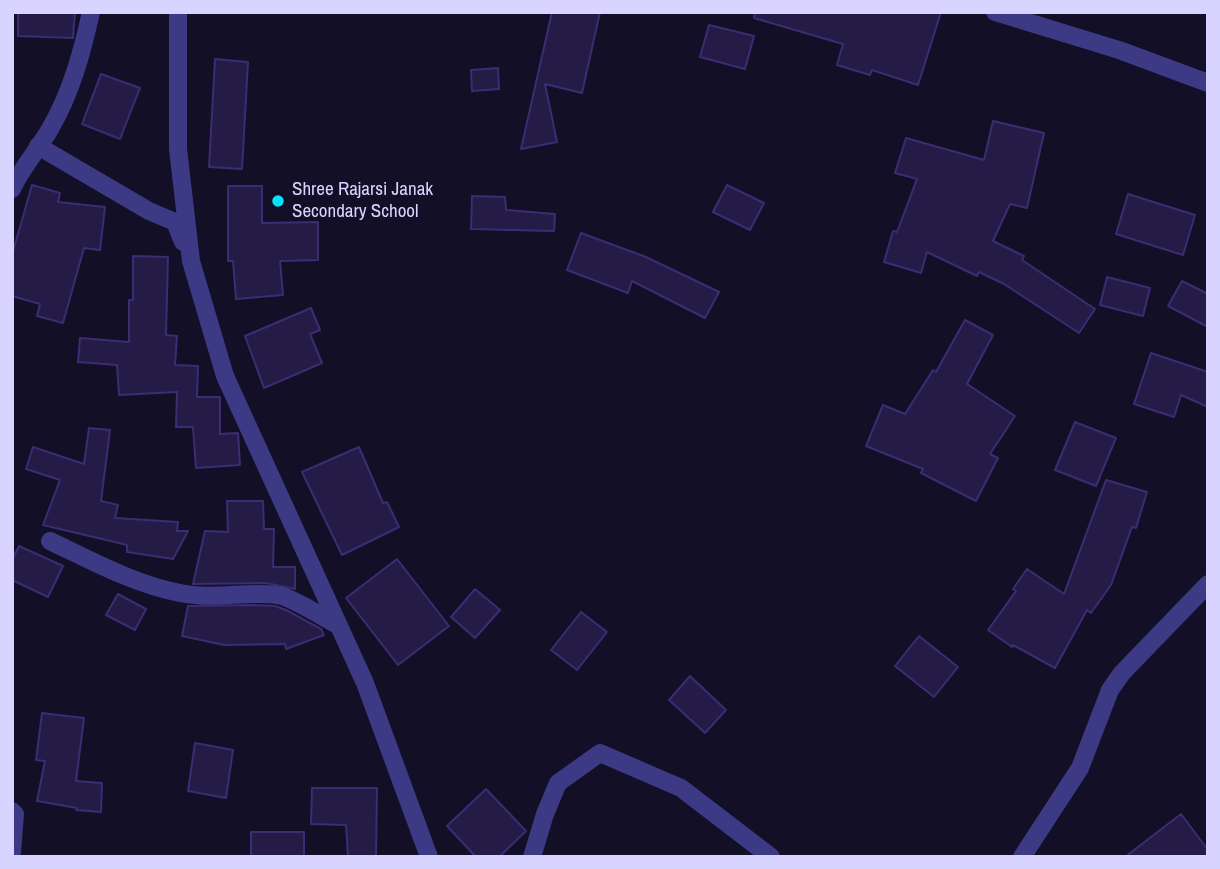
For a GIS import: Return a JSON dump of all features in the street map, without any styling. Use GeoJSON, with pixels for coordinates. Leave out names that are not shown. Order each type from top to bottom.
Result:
{"type":"FeatureCollection","features":[{"type":"Feature","properties":{"kind":"street"},"geometry":{"type":"LineString","coordinates":[[12,189],[50,130],[69,90],[82,52],[91,12]]}},
{"type":"Feature","properties":{"kind":"street"},"geometry":{"type":"LineString","coordinates":[[178,12],[178,149],[191,261]]}},
{"type":"Feature","properties":{"kind":"street"},"geometry":{"type":"LineString","coordinates":[[995,12],[1119,50],[1208,83]]}},
{"type":"Feature","properties":{"kind":"street"},"geometry":{"type":"LineString","coordinates":[[38,146],[130,201],[175,222],[191,261],[225,376],[365,683],[429,857]]}},
{"type":"Feature","properties":{"kind":"street"},"geometry":{"type":"LineString","coordinates":[[50,541],[122,575],[157,588],[212,597],[280,594],[339,626]]}},
{"type":"Feature","properties":{"kind":"street"},"geometry":{"type":"LineString","coordinates":[[1022,857],[1080,768],[1110,691],[1122,673],[1208,584]]}},
{"type":"Feature","properties":{"kind":"street"},"geometry":{"type":"LineString","coordinates":[[533,857],[545,814],[558,783],[600,752],[681,788],[772,857]]}},
{"type":"Feature","properties":{"kind":"street"},"geometry":{"type":"LineString","coordinates":[[12,811],[15,814],[15,822],[12,852]]}},
{"type":"Feature","properties":{"kind":"building"},"geometry":{"type":"Polygon","coordinates":[[[18,12],[75,12],[73,38],[18,36],[18,12]]]}},
{"type":"Feature","properties":{"kind":"building"},"geometry":{"type":"Polygon","coordinates":[[[552,12],[600,12],[582,93],[545,84],[557,142],[521,149],[552,12]]]}},
{"type":"Feature","properties":{"kind":"building"},"geometry":{"type":"Polygon","coordinates":[[[755,12],[941,12],[918,85],[872,70],[870,75],[837,65],[843,44],[754,18],[755,12]]]}},
{"type":"Feature","properties":{"kind":"building"},"geometry":{"type":"Polygon","coordinates":[[[709,25],[754,36],[745,69],[700,57],[709,25]]]}},
{"type":"Feature","properties":{"kind":"building"},"geometry":{"type":"Polygon","coordinates":[[[215,59],[248,62],[242,169],[209,167],[215,59]]]}},
{"type":"Feature","properties":{"kind":"building"},"geometry":{"type":"Polygon","coordinates":[[[498,68],[499,89],[472,91],[471,70],[498,68]]]}},
{"type":"Feature","properties":{"kind":"building"},"geometry":{"type":"Polygon","coordinates":[[[101,74],[140,88],[120,139],[82,124],[101,74]]]}},
{"type":"Feature","properties":{"kind":"building"},"geometry":{"type":"Polygon","coordinates":[[[993,121],[1044,133],[1027,208],[1010,204],[993,241],[1024,256],[1022,260],[1095,309],[1079,333],[1004,284],[979,272],[977,276],[927,252],[921,273],[884,262],[893,231],[897,232],[917,179],[895,173],[906,138],[984,160],[993,121]]]}},
{"type":"Feature","properties":{"kind":"building"},"geometry":{"type":"Polygon","coordinates":[[[32,185],[60,193],[58,202],[105,207],[100,250],[84,248],[63,323],[37,316],[40,304],[12,296],[12,255],[32,185]]]}},
{"type":"Feature","properties":{"kind":"building"},"geometry":{"type":"Polygon","coordinates":[[[727,185],[764,203],[750,230],[713,212],[727,185]]]}},
{"type":"Feature","properties":{"kind":"building"},"geometry":{"type":"Polygon","coordinates":[[[228,186],[262,186],[262,223],[318,222],[318,260],[280,261],[283,295],[236,299],[233,261],[228,261],[228,186]]]}},
{"type":"Feature","properties":{"kind":"building"},"geometry":{"type":"Polygon","coordinates":[[[1128,194],[1195,215],[1183,255],[1116,234],[1128,194]]]}},
{"type":"Feature","properties":{"kind":"building"},"geometry":{"type":"Polygon","coordinates":[[[472,196],[505,197],[506,210],[555,214],[554,231],[471,229],[472,196]]]}},
{"type":"Feature","properties":{"kind":"building"},"geometry":{"type":"Polygon","coordinates":[[[581,233],[646,257],[719,292],[705,318],[632,281],[628,293],[567,270],[581,233]]]}},
{"type":"Feature","properties":{"kind":"building"},"geometry":{"type":"Polygon","coordinates":[[[133,256],[168,257],[166,335],[177,336],[175,365],[198,366],[197,397],[220,397],[220,434],[238,433],[240,465],[196,468],[193,427],[176,427],[177,392],[119,395],[117,365],[78,362],[80,338],[129,342],[133,256]]]}},
{"type":"Feature","properties":{"kind":"building"},"geometry":{"type":"Polygon","coordinates":[[[1107,277],[1150,288],[1143,316],[1100,305],[1107,277]]]}},
{"type":"Feature","properties":{"kind":"building"},"geometry":{"type":"Polygon","coordinates":[[[1182,281],[1208,294],[1208,327],[1168,306],[1182,281]]]}},
{"type":"Feature","properties":{"kind":"building"},"geometry":{"type":"Polygon","coordinates":[[[311,308],[320,330],[310,334],[322,363],[264,388],[245,336],[311,308]]]}},
{"type":"Feature","properties":{"kind":"building"},"geometry":{"type":"Polygon","coordinates":[[[965,320],[993,335],[967,384],[1015,416],[990,454],[998,458],[976,501],[921,473],[923,469],[866,446],[883,405],[905,414],[933,370],[936,372],[965,320]]]}},
{"type":"Feature","properties":{"kind":"building"},"geometry":{"type":"Polygon","coordinates":[[[1151,353],[1208,372],[1208,407],[1181,395],[1174,417],[1134,404],[1151,353]]]}},
{"type":"Feature","properties":{"kind":"building"},"geometry":{"type":"Polygon","coordinates":[[[1075,422],[1116,438],[1096,486],[1055,470],[1075,422]]]}},
{"type":"Feature","properties":{"kind":"building"},"geometry":{"type":"Polygon","coordinates":[[[89,428],[110,430],[101,501],[118,505],[115,518],[178,522],[177,531],[188,531],[173,559],[127,552],[127,545],[43,525],[60,480],[26,469],[33,447],[84,464],[89,428]]]}},
{"type":"Feature","properties":{"kind":"building"},"geometry":{"type":"Polygon","coordinates":[[[359,447],[383,503],[387,502],[399,527],[342,555],[302,472],[359,447]]]}},
{"type":"Feature","properties":{"kind":"building"},"geometry":{"type":"Polygon","coordinates":[[[1106,480],[1147,492],[1136,528],[1132,527],[1111,585],[1091,613],[1087,610],[1055,668],[1013,645],[1012,647],[988,630],[1016,591],[1013,589],[1027,569],[1064,594],[1106,480]]]}},
{"type":"Feature","properties":{"kind":"building"},"geometry":{"type":"Polygon","coordinates":[[[227,501],[263,501],[264,529],[274,529],[273,567],[295,567],[295,589],[266,583],[193,584],[205,531],[228,532],[227,501]]]}},
{"type":"Feature","properties":{"kind":"building"},"geometry":{"type":"Polygon","coordinates":[[[19,546],[63,566],[48,597],[12,580],[12,560],[19,546]]]}},
{"type":"Feature","properties":{"kind":"building"},"geometry":{"type":"Polygon","coordinates":[[[397,559],[449,626],[398,665],[346,598],[397,559]]]}},
{"type":"Feature","properties":{"kind":"building"},"geometry":{"type":"Polygon","coordinates":[[[475,589],[500,610],[475,638],[451,617],[475,589]]]}},
{"type":"Feature","properties":{"kind":"building"},"geometry":{"type":"Polygon","coordinates":[[[118,594],[146,609],[135,630],[106,615],[118,594]]]}},
{"type":"Feature","properties":{"kind":"building"},"geometry":{"type":"Polygon","coordinates":[[[188,606],[275,606],[286,610],[321,629],[324,635],[286,649],[285,644],[224,645],[182,636],[188,606]]]}},
{"type":"Feature","properties":{"kind":"building"},"geometry":{"type":"Polygon","coordinates":[[[581,612],[607,632],[577,670],[551,650],[581,612]]]}},
{"type":"Feature","properties":{"kind":"building"},"geometry":{"type":"Polygon","coordinates":[[[919,636],[958,667],[934,697],[895,666],[919,636]]]}},
{"type":"Feature","properties":{"kind":"building"},"geometry":{"type":"Polygon","coordinates":[[[690,676],[726,710],[705,733],[669,700],[690,676]]]}},
{"type":"Feature","properties":{"kind":"building"},"geometry":{"type":"Polygon","coordinates":[[[42,713],[84,718],[76,781],[102,783],[101,812],[76,810],[77,808],[37,801],[45,761],[36,760],[42,713]]]}},
{"type":"Feature","properties":{"kind":"building"},"geometry":{"type":"Polygon","coordinates":[[[195,743],[233,750],[226,798],[188,791],[195,743]]]}},
{"type":"Feature","properties":{"kind":"building"},"geometry":{"type":"Polygon","coordinates":[[[312,788],[377,788],[376,857],[348,857],[346,825],[311,824],[312,788]]]}},
{"type":"Feature","properties":{"kind":"building"},"geometry":{"type":"Polygon","coordinates":[[[486,789],[526,831],[499,857],[476,857],[447,826],[486,789]]]}},
{"type":"Feature","properties":{"kind":"building"},"geometry":{"type":"Polygon","coordinates":[[[1181,814],[1208,850],[1208,857],[1125,857],[1181,814]]]}},
{"type":"Feature","properties":{"kind":"building"},"geometry":{"type":"Polygon","coordinates":[[[251,832],[304,832],[304,857],[251,857],[251,832]]]}},
{"type":"Feature","properties":{"kind":"place","name":"Shree Rajarsi Janak Secondary School"},"geometry":{"type":"Point","coordinates":[278,201]}}]}
